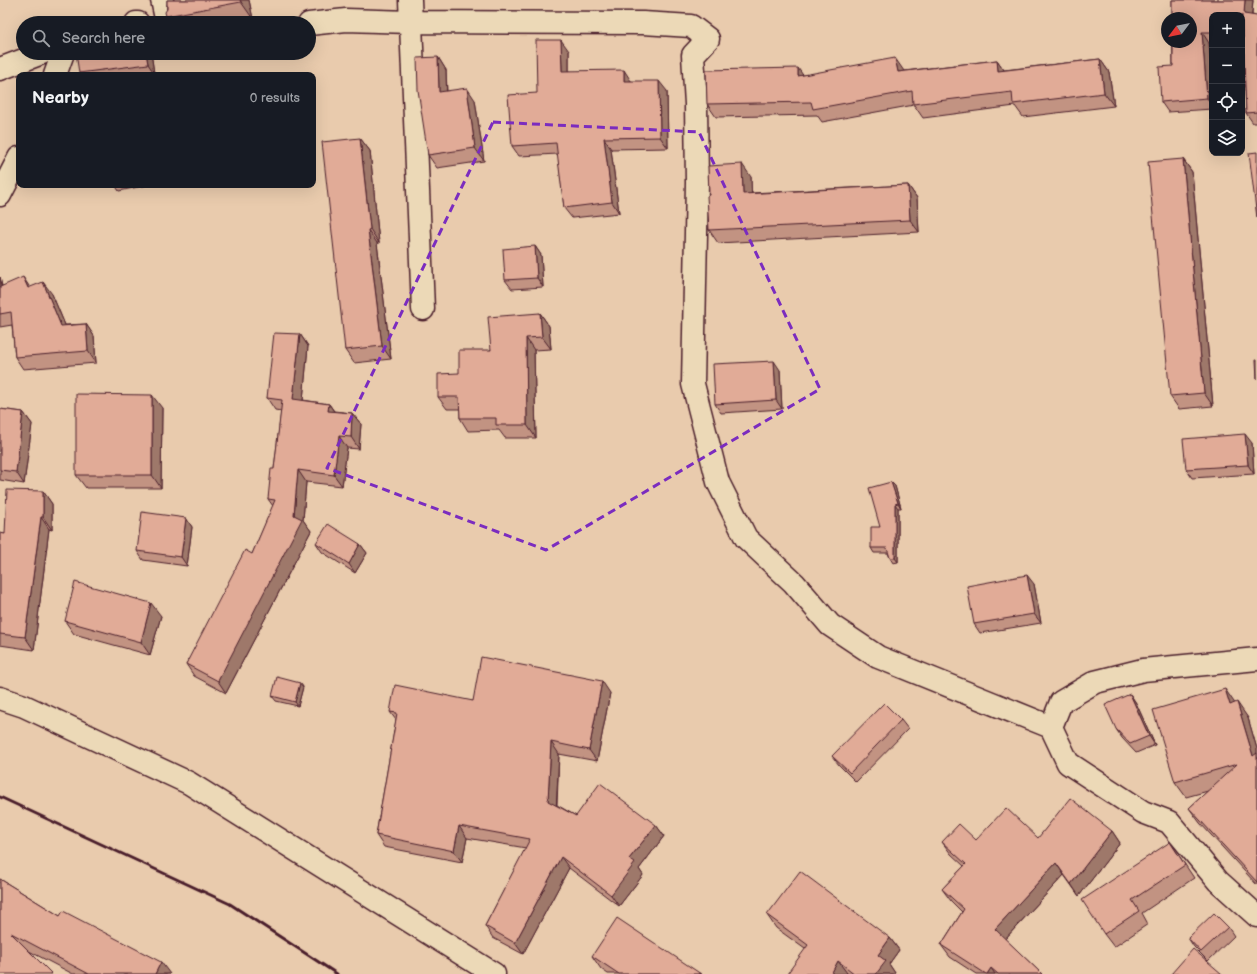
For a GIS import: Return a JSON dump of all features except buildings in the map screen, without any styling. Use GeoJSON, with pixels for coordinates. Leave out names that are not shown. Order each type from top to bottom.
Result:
{"type":"FeatureCollection","features":[{"type":"Feature","properties":{"kind":"street"},"geometry":{"type":"LineString","coordinates":[[162,0],[165,16]]}},
{"type":"Feature","properties":{"kind":"street"},"geometry":{"type":"LineString","coordinates":[[410,0],[423,309]]}},
{"type":"Feature","properties":{"kind":"street"},"geometry":{"type":"LineString","coordinates":[[316,23],[346,20],[410,22],[635,23],[691,26],[708,39],[693,55],[696,104],[697,183],[693,384],[718,482],[746,538],[794,584],[830,626],[878,658],[1051,727],[1068,763],[1143,812],[1169,822],[1218,881],[1257,916]]}},
{"type":"Feature","properties":{"kind":"street"},"geometry":{"type":"LineString","coordinates":[[0,69],[24,60]]}},
{"type":"Feature","properties":{"kind":"street"},"geometry":{"type":"LineString","coordinates":[[56,72],[60,60]]}},
{"type":"Feature","properties":{"kind":"street"},"geometry":{"type":"LineString","coordinates":[[0,195],[16,164]]}},
{"type":"Feature","properties":{"kind":"street"},"geometry":{"type":"LineString","coordinates":[[1051,727],[1061,702],[1095,682],[1143,670],[1257,659]]}},
{"type":"Feature","properties":{"kind":"street"},"geometry":{"type":"LineString","coordinates":[[0,698],[24,706],[189,783],[494,974]]}},
{"type":"Feature","properties":{"kind":"highlighted area"},"geometry":{"type":"Polygon","coordinates":[[[493,122],[699,132],[820,389],[546,550],[327,468],[493,122]]]}},
{"type":"Feature","properties":{"kind":"railway"},"geometry":{"type":"LineString","coordinates":[[0,797],[230,904],[337,974]]}}]}
